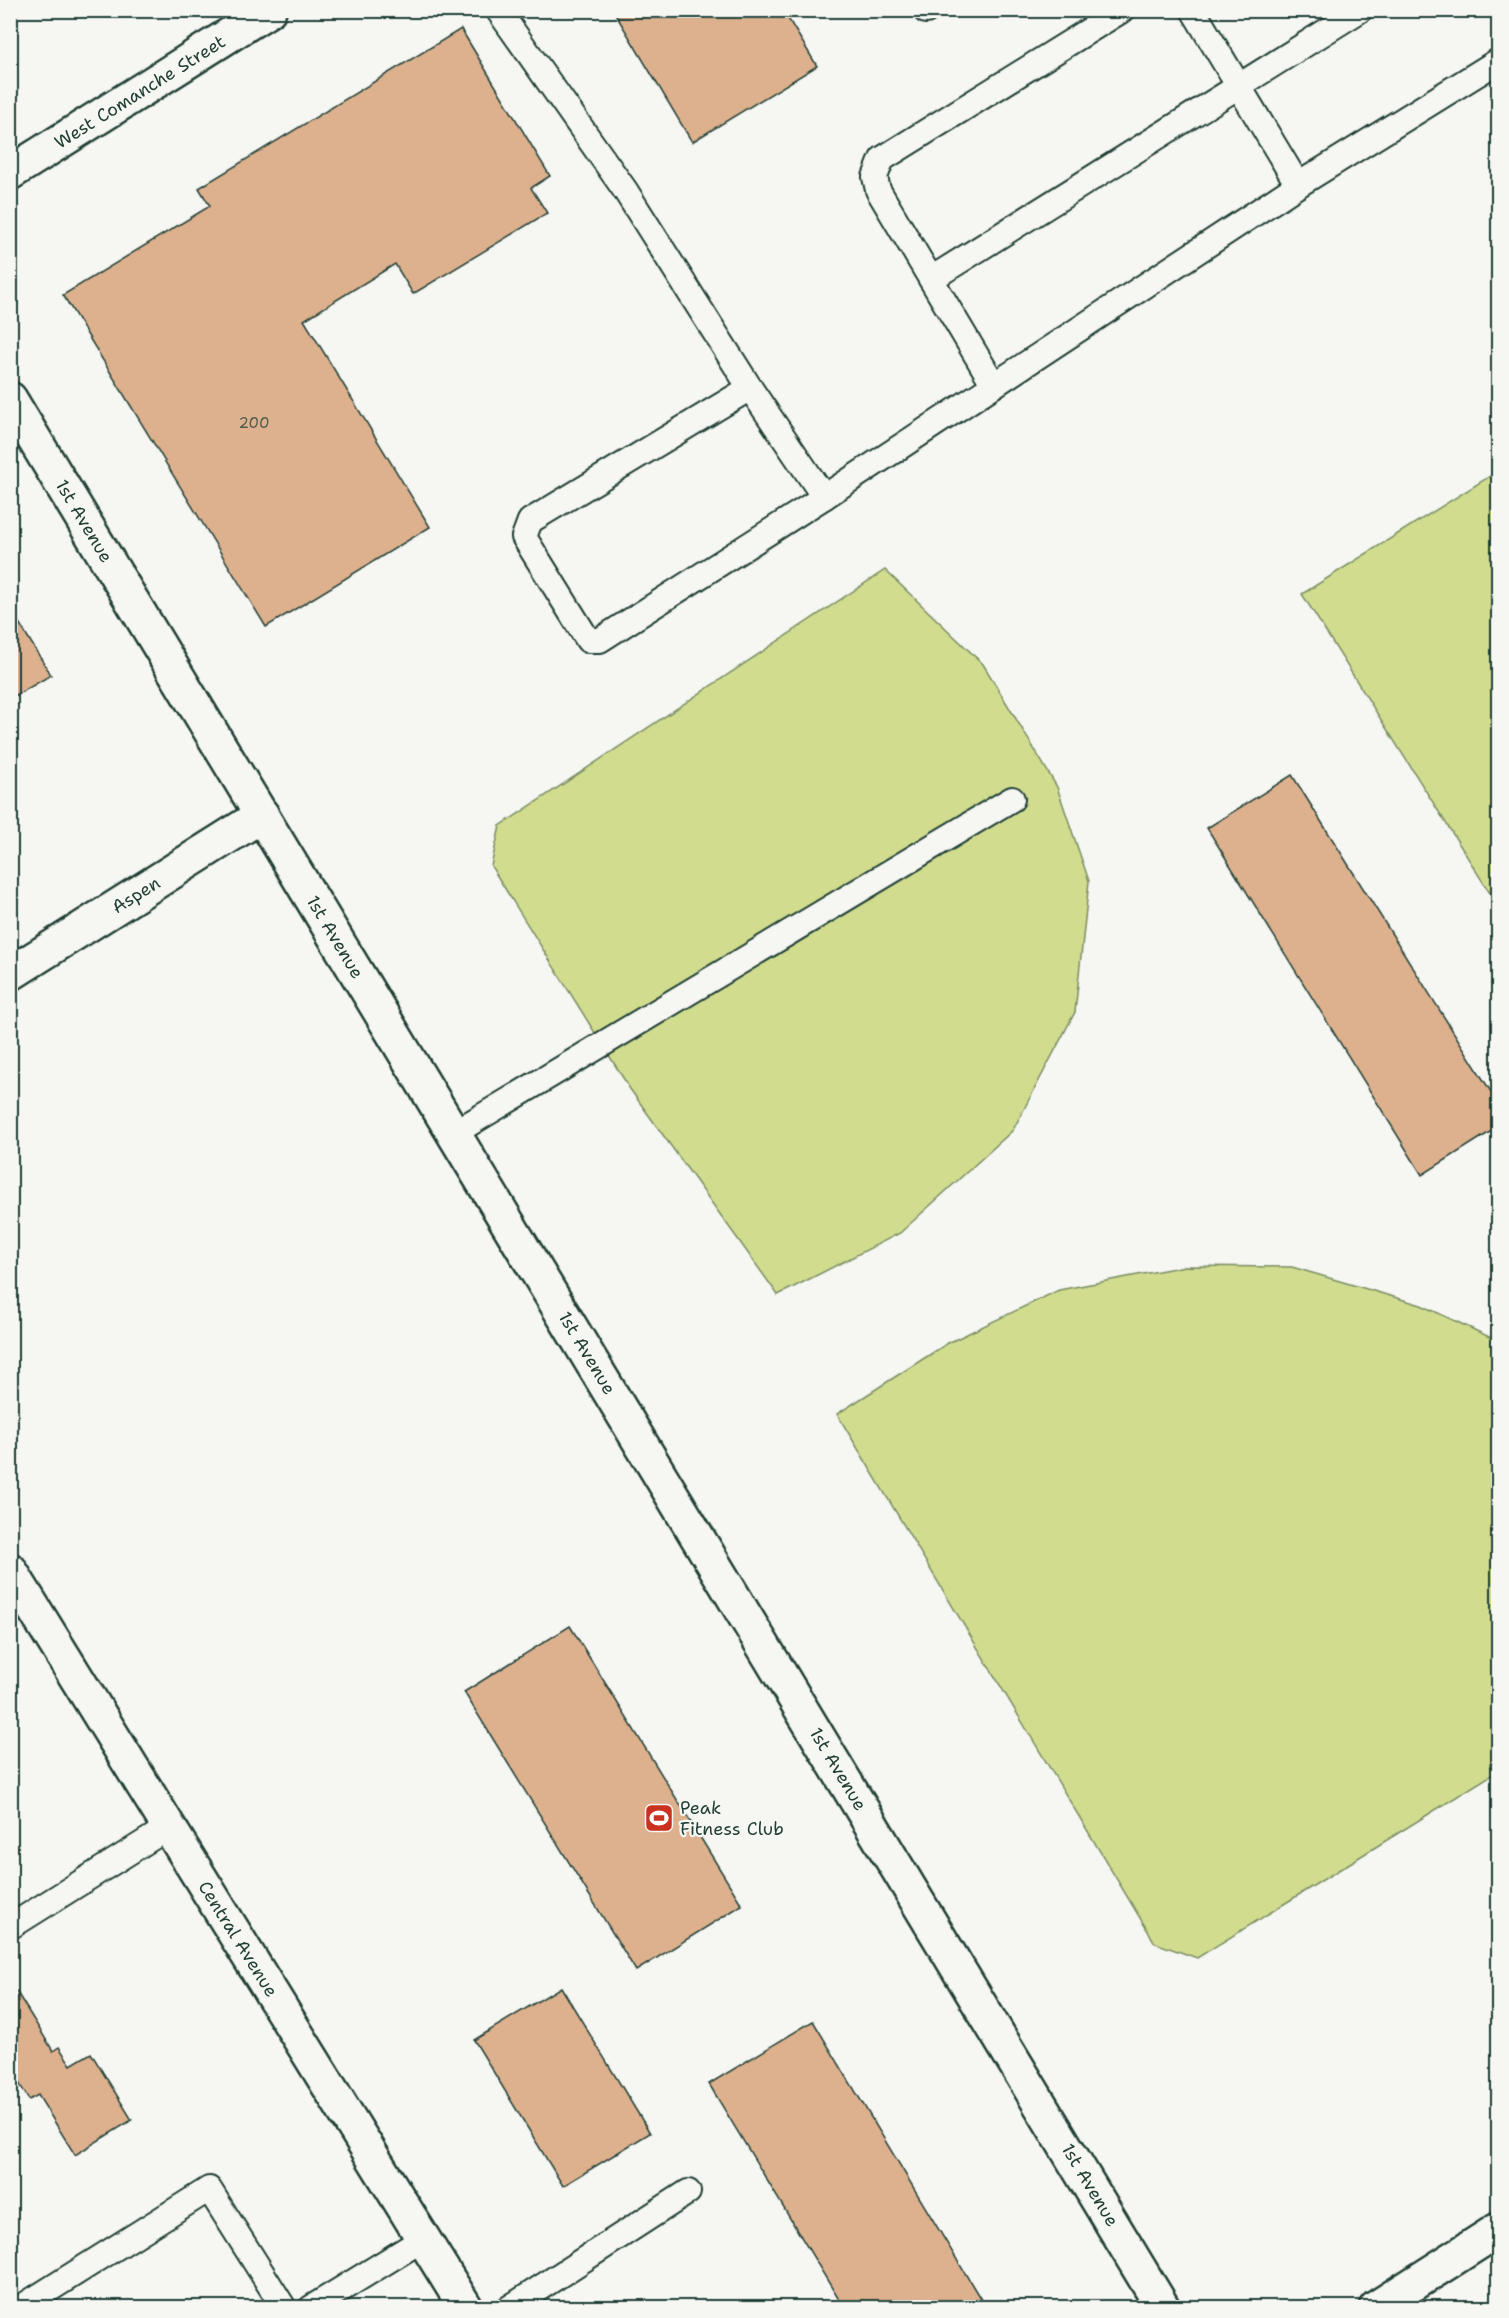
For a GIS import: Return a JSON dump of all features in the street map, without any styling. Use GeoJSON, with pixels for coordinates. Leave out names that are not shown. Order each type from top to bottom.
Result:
{"type":"FeatureCollection","features":[{"type":"Feature","properties":{"kind":"street","name":"West Comanche Street"},"geometry":{"type":"LineString","coordinates":[[10,173],[269,10]]}},
{"type":"Feature","properties":{"kind":"street","name":"1st Avenue"},"geometry":{"type":"LineString","coordinates":[[10,399],[1163,2307]]}},
{"type":"Feature","properties":{"kind":"street","name":"Aspen"},"geometry":{"type":"LineString","coordinates":[[10,974],[262,816]]}},
{"type":"Feature","properties":{"kind":"street","name":"Central Avenue"},"geometry":{"type":"LineString","coordinates":[[10,1570],[466,2307]]}},
{"type":"Feature","properties":{"kind":"street"},"geometry":{"type":"LineString","coordinates":[[1376,2307],[1498,2230]]}},
{"type":"Feature","properties":{"kind":"lane"},"geometry":{"type":"LineString","coordinates":[[498,10],[625,190],[750,388],[824,497]]}},
{"type":"Feature","properties":{"kind":"lane"},"geometry":{"type":"LineString","coordinates":[[994,385],[878,190],[875,177],[882,159],[1122,10]]}},
{"type":"Feature","properties":{"kind":"lane"},"geometry":{"type":"LineString","coordinates":[[1193,10],[1298,185]]}},
{"type":"Feature","properties":{"kind":"lane"},"geometry":{"type":"LineString","coordinates":[[931,279],[1360,10]]}},
{"type":"Feature","properties":{"kind":"lane"},"geometry":{"type":"LineString","coordinates":[[750,388],[530,521],[524,537],[588,640],[600,640],[824,497],[1298,185],[1498,61]]}},
{"type":"Feature","properties":{"kind":"lane"},"geometry":{"type":"LineString","coordinates":[[454,1133],[1012,799]]}},
{"type":"Feature","properties":{"kind":"lane"},"geometry":{"type":"LineString","coordinates":[[10,1928],[169,1827]]}},
{"type":"Feature","properties":{"kind":"lane"},"geometry":{"type":"LineString","coordinates":[[20,2307],[209,2188],[284,2307]]}},
{"type":"Feature","properties":{"kind":"lane"},"geometry":{"type":"LineString","coordinates":[[509,2307],[688,2192]]}},
{"type":"Feature","properties":{"kind":"lane"},"geometry":{"type":"LineString","coordinates":[[311,2307],[423,2239]]}},
{"type":"Feature","properties":{"kind":"green space"},"geometry":{"type":"Polygon","coordinates":[[[1498,471],[1498,906],[1302,594],[1498,471]]]}},
{"type":"Feature","properties":{"kind":"green space"},"geometry":{"type":"Polygon","coordinates":[[[885,570],[983,664],[1057,787],[1089,881],[1075,1012],[1013,1130],[900,1233],[778,1295],[630,1089],[491,866],[500,826],[885,570]]]}},
{"type":"Feature","properties":{"kind":"green space"},"geometry":{"type":"Polygon","coordinates":[[[1185,1266],[1292,1267],[1421,1305],[1498,1341],[1498,1771],[1197,1958],[1155,1943],[837,1414],[948,1343],[1059,1290],[1185,1266]]]}},
{"type":"Feature","properties":{"kind":"building"},"geometry":{"type":"Polygon","coordinates":[[[613,10],[783,10],[817,66],[692,142],[613,10]]]}},
{"type":"Feature","properties":{"kind":"building"},"geometry":{"type":"Polygon","coordinates":[[[461,29],[550,176],[531,188],[547,213],[413,294],[395,264],[304,320],[430,527],[266,627],[63,295],[210,206],[199,188],[461,29]]]}},
{"type":"Feature","properties":{"kind":"building"},"geometry":{"type":"Polygon","coordinates":[[[10,608],[51,675],[10,699],[10,608]]]}},
{"type":"Feature","properties":{"kind":"building"},"geometry":{"type":"Polygon","coordinates":[[[1292,775],[1498,1103],[1498,1127],[1422,1175],[1207,828],[1292,775]]]}},
{"type":"Feature","properties":{"kind":"building"},"geometry":{"type":"Polygon","coordinates":[[[570,1626],[742,1905],[636,1971],[464,1692],[570,1626]]]}},
{"type":"Feature","properties":{"kind":"building"},"geometry":{"type":"Polygon","coordinates":[[[561,1987],[650,2133],[563,2186],[474,2040],[561,1987]]]}},
{"type":"Feature","properties":{"kind":"building"},"geometry":{"type":"Polygon","coordinates":[[[16,1991],[53,2051],[59,2047],[71,2065],[91,2053],[132,2120],[75,2155],[38,2095],[29,2100],[19,2083],[10,2088],[10,1994],[16,1991]]]}},
{"type":"Feature","properties":{"kind":"building"},"geometry":{"type":"Polygon","coordinates":[[[813,2021],[983,2303],[976,2308],[844,2308],[709,2084],[813,2021]]]}},
{"type":"Feature","properties":{"kind":"place","name":"Peak Fitness Club"},"geometry":{"type":"Point","coordinates":[659,1818]}}]}
